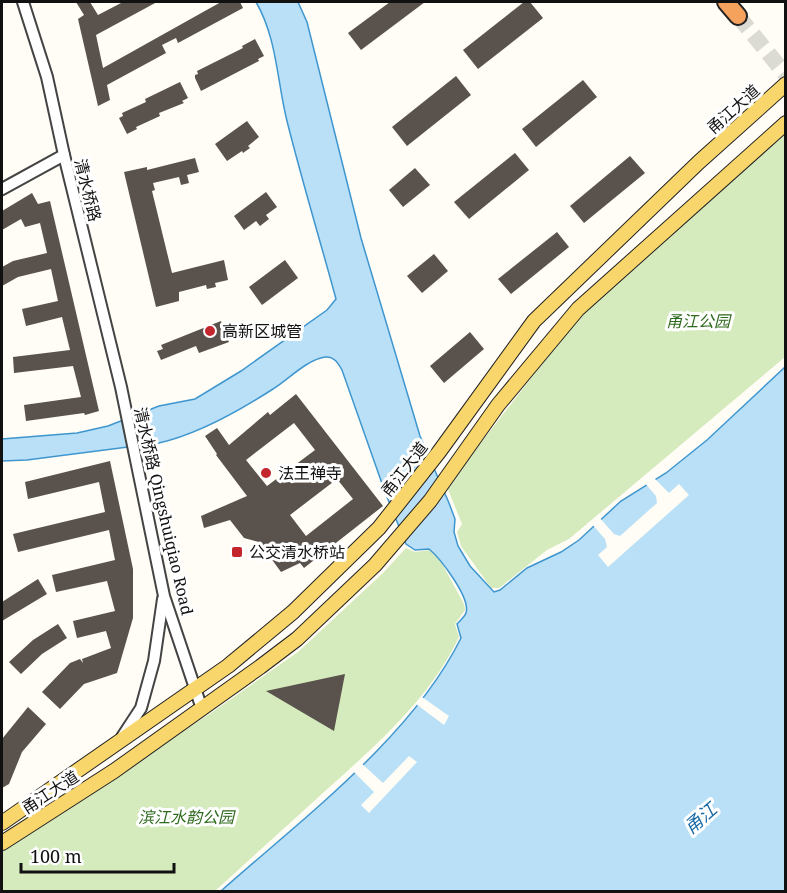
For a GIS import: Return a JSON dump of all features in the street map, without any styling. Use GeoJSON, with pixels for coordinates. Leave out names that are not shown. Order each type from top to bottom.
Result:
{"type":"FeatureCollection","features":[{"type":"Feature","properties":{"kind":"highway"},"geometry":{"type":"LineString","coordinates":[[726,2],[738,16]]}},
{"type":"Feature","properties":{"kind":"main road","name":"甬江大道"},"geometry":{"type":"LineString","coordinates":[[2,823],[228,666],[293,612],[379,528],[439,453],[534,321],[699,162],[786,84]]}},
{"type":"Feature","properties":{"kind":"main road","name":"甬江大道"},"geometry":{"type":"LineString","coordinates":[[2,843],[114,771],[297,639],[375,565],[430,501],[498,405],[578,309],[786,123]]}},
{"type":"Feature","properties":{"kind":"street","name":"清水桥路"},"geometry":{"type":"LineString","coordinates":[[23,2],[47,77],[121,387]]}},
{"type":"Feature","properties":{"kind":"street"},"geometry":{"type":"LineString","coordinates":[[2,189],[64,155]]}},
{"type":"Feature","properties":{"kind":"street","name":"清水桥路 Qingshuiqiao Road"},"geometry":{"type":"LineString","coordinates":[[121,387],[164,596],[202,709]]}},
{"type":"Feature","properties":{"kind":"street"},"geometry":{"type":"LineString","coordinates":[[117,743],[141,708],[154,661],[164,596]]}},
{"type":"Feature","properties":{"kind":"green space","name":"甬江公园"},"geometry":{"type":"Polygon","coordinates":[[[785,130],[785,357],[569,539],[547,550],[499,588],[491,588],[461,546],[457,532],[462,524],[447,487],[565,334],[594,302],[785,130]]]}},
{"type":"Feature","properties":{"kind":"green space","name":"滨江水韵公园"},"geometry":{"type":"Polygon","coordinates":[[[406,548],[415,552],[429,550],[440,560],[464,604],[465,610],[455,624],[459,637],[447,660],[417,701],[381,740],[215,891],[2,892],[2,848],[211,713],[298,652],[383,573],[406,548]]]}},
{"type":"Feature","properties":{"kind":"water","name":"甬江"},"geometry":{"type":"Polygon","coordinates":[[[256,2],[298,2],[307,22],[361,238],[420,436],[455,519],[454,532],[458,546],[470,566],[494,592],[500,590],[527,568],[561,552],[579,540],[621,501],[666,473],[707,440],[785,367],[785,891],[221,891],[353,774],[414,709],[440,674],[461,638],[457,624],[465,614],[464,598],[447,569],[429,549],[415,550],[406,544],[342,370],[331,358],[325,357],[311,362],[279,385],[218,421],[189,434],[159,443],[27,460],[2,461],[2,439],[77,433],[108,426],[159,406],[195,399],[241,371],[327,310],[336,299],[287,121],[268,30],[256,2]]]}},
{"type":"Feature","properties":{"kind":"pier"},"geometry":{"type":"Polygon","coordinates":[[[653,477],[669,493],[679,484],[689,495],[608,567],[598,555],[607,547],[605,539],[592,524],[599,517],[614,534],[620,536],[657,503],[656,496],[644,482],[653,477]]]}},
{"type":"Feature","properties":{"kind":"pier"},"geometry":{"type":"Polygon","coordinates":[[[422,697],[449,716],[444,725],[416,704],[422,697]]]}},
{"type":"Feature","properties":{"kind":"pier"},"geometry":{"type":"Polygon","coordinates":[[[409,756],[417,762],[369,813],[361,805],[374,792],[352,770],[360,762],[383,783],[409,756]]]}},
{"type":"Feature","properties":{"kind":"building"},"geometry":{"type":"Polygon","coordinates":[[[76,2],[90,2],[98,15],[123,2],[157,2],[96,35],[103,68],[221,2],[240,2],[243,8],[178,43],[176,38],[162,45],[166,53],[107,85],[110,100],[98,106],[78,19],[84,15],[76,2]]]}},
{"type":"Feature","properties":{"kind":"building"},"geometry":{"type":"Polygon","coordinates":[[[390,2],[425,2],[361,50],[348,33],[390,2]]]}},
{"type":"Feature","properties":{"kind":"building"},"geometry":{"type":"Polygon","coordinates":[[[524,2],[530,2],[543,18],[478,69],[463,50],[524,2]]]}},
{"type":"Feature","properties":{"kind":"building"},"geometry":{"type":"Polygon","coordinates":[[[255,39],[264,56],[258,59],[259,61],[201,91],[195,78],[197,71],[243,48],[242,46],[255,39]]]}},
{"type":"Feature","properties":{"kind":"building"},"geometry":{"type":"Polygon","coordinates":[[[456,76],[471,95],[407,146],[392,127],[456,76]]]}},
{"type":"Feature","properties":{"kind":"building"},"geometry":{"type":"Polygon","coordinates":[[[583,80],[597,97],[536,147],[522,129],[583,80]]]}},
{"type":"Feature","properties":{"kind":"building"},"geometry":{"type":"Polygon","coordinates":[[[180,82],[188,98],[182,101],[184,103],[159,113],[160,116],[136,127],[137,129],[127,134],[119,118],[123,116],[122,113],[180,82]]]}},
{"type":"Feature","properties":{"kind":"building"},"geometry":{"type":"Polygon","coordinates":[[[247,121],[259,137],[248,146],[250,148],[227,161],[215,144],[247,121]]]}},
{"type":"Feature","properties":{"kind":"building"},"geometry":{"type":"Polygon","coordinates":[[[515,153],[529,170],[469,219],[454,202],[515,153]]]}},
{"type":"Feature","properties":{"kind":"building"},"geometry":{"type":"Polygon","coordinates":[[[630,156],[645,173],[584,223],[570,206],[630,156]]]}},
{"type":"Feature","properties":{"kind":"building"},"geometry":{"type":"Polygon","coordinates":[[[195,158],[199,172],[187,175],[189,183],[181,185],[179,177],[153,183],[155,190],[152,191],[172,273],[224,260],[228,280],[215,283],[216,287],[207,289],[206,285],[179,292],[179,301],[156,307],[124,172],[147,167],[147,170],[195,158]]]}},
{"type":"Feature","properties":{"kind":"building"},"geometry":{"type":"Polygon","coordinates":[[[415,168],[430,185],[403,207],[389,190],[415,168]]]}},
{"type":"Feature","properties":{"kind":"building"},"geometry":{"type":"Polygon","coordinates":[[[266,192],[277,207],[266,215],[269,219],[260,226],[256,221],[244,230],[234,216],[266,192]]]}},
{"type":"Feature","properties":{"kind":"building"},"geometry":{"type":"Polygon","coordinates":[[[32,193],[38,204],[50,201],[99,411],[85,415],[84,413],[26,421],[24,405],[81,397],[73,366],[14,373],[13,357],[70,350],[62,317],[26,326],[22,309],[58,301],[51,269],[18,277],[2,286],[2,267],[13,261],[47,253],[40,223],[25,227],[21,219],[2,230],[2,211],[32,193]]]}},
{"type":"Feature","properties":{"kind":"building"},"geometry":{"type":"Polygon","coordinates":[[[557,232],[569,247],[511,294],[498,279],[557,232]]]}},
{"type":"Feature","properties":{"kind":"building"},"geometry":{"type":"Polygon","coordinates":[[[434,254],[448,271],[422,293],[407,276],[434,254]]]}},
{"type":"Feature","properties":{"kind":"building"},"geometry":{"type":"Polygon","coordinates":[[[285,260],[298,278],[262,305],[249,287],[285,260]]]}},
{"type":"Feature","properties":{"kind":"building","name":"高新区城管"},"geometry":{"type":"Polygon","coordinates":[[[221,321],[229,342],[199,353],[196,346],[161,360],[157,351],[163,349],[161,345],[221,321]]]}},
{"type":"Feature","properties":{"kind":"building"},"geometry":{"type":"Polygon","coordinates":[[[470,332],[484,349],[444,383],[430,366],[470,332]]]}},
{"type":"Feature","properties":{"kind":"building"},"geometry":{"type":"Polygon","coordinates":[[[296,394],[383,506],[304,568],[300,563],[281,572],[259,542],[244,538],[230,520],[204,528],[201,516],[247,496],[216,455],[205,436],[217,428],[229,445],[268,412],[270,415],[296,394]],[[294,423],[246,460],[267,486],[315,450],[294,423]],[[337,479],[290,515],[306,536],[353,499],[337,479]]]}},
{"type":"Feature","properties":{"kind":"building"},"geometry":{"type":"Polygon","coordinates":[[[110,461],[133,569],[133,618],[117,673],[84,684],[60,709],[42,692],[70,663],[80,659],[83,663],[82,659],[111,648],[106,631],[77,638],[73,621],[115,611],[107,581],[56,592],[52,575],[115,560],[109,530],[18,552],[13,534],[105,512],[99,482],[28,499],[25,482],[110,461]]]}},
{"type":"Feature","properties":{"kind":"building"},"geometry":{"type":"Polygon","coordinates":[[[38,579],[47,594],[2,621],[2,602],[38,579]]]}},
{"type":"Feature","properties":{"kind":"building"},"geometry":{"type":"Polygon","coordinates":[[[58,624],[67,638],[42,654],[21,674],[9,662],[33,640],[58,624]]]}},
{"type":"Feature","properties":{"kind":"building"},"geometry":{"type":"Polygon","coordinates":[[[345,674],[334,731],[266,691],[345,674]]]}},
{"type":"Feature","properties":{"kind":"building"},"geometry":{"type":"Polygon","coordinates":[[[28,707],[46,724],[22,752],[9,784],[2,788],[2,739],[28,707]]]}},
{"type":"Feature","properties":{"kind":"tunnel"},"geometry":{"type":"LineString","coordinates":[[738,16],[786,75]]}},
{"type":"Feature","properties":{"kind":"place","name":"高新区城管"},"geometry":{"type":"Point","coordinates":[210,331]}},
{"type":"Feature","properties":{"kind":"place","name":"法王禅寺"},"geometry":{"type":"Point","coordinates":[266,473]}},
{"type":"Feature","properties":{"kind":"place","name":"公交清水桥站"},"geometry":{"type":"Point","coordinates":[237,552]}}]}
